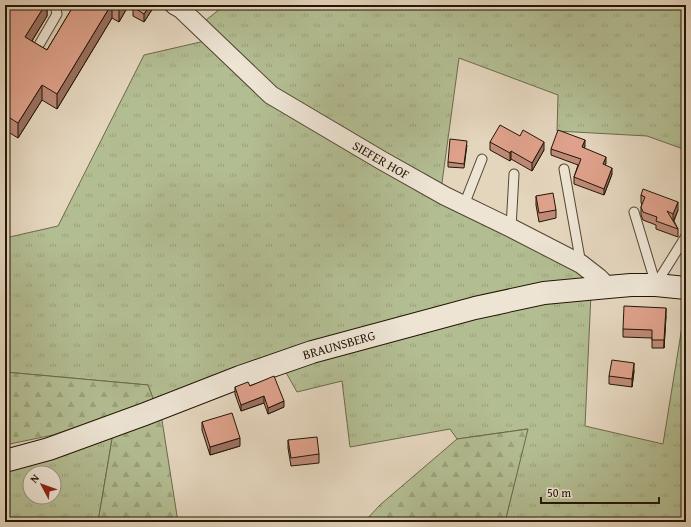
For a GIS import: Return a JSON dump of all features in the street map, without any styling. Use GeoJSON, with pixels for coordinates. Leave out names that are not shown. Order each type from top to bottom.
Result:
{"type":"FeatureCollection","features":[{"type":"Feature","properties":{"kind":"main road","name":"BRAUNSBERG"},"geometry":{"type":"LineString","coordinates":[[5,461],[49,449],[246,375],[312,352],[475,308],[544,294],[608,287],[656,285],[686,288]]}},
{"type":"Feature","properties":{"kind":"street","name":"SIEFER HOF"},"geometry":{"type":"LineString","coordinates":[[178,6],[272,95],[445,196],[580,264],[599,278],[608,287]]}},
{"type":"Feature","properties":{"kind":"lane"},"geometry":{"type":"LineString","coordinates":[[36,50],[58,14],[55,5]]}},
{"type":"Feature","properties":{"kind":"lane"},"geometry":{"type":"LineString","coordinates":[[464,205],[482,159]]}},
{"type":"Feature","properties":{"kind":"lane"},"geometry":{"type":"LineString","coordinates":[[564,169],[580,264]]}},
{"type":"Feature","properties":{"kind":"lane"},"geometry":{"type":"LineString","coordinates":[[511,228],[514,174]]}},
{"type":"Feature","properties":{"kind":"lane"},"geometry":{"type":"LineString","coordinates":[[634,212],[656,285]]}},
{"type":"Feature","properties":{"kind":"lane"},"geometry":{"type":"LineString","coordinates":[[656,285],[686,236]]}},
{"type":"Feature","properties":{"kind":"green space"},"geometry":{"type":"Polygon","coordinates":[[[225,5],[686,5],[686,150],[647,136],[557,131],[558,95],[459,58],[441,190],[273,92],[201,24],[225,5]]]}},
{"type":"Feature","properties":{"kind":"green space"},"geometry":{"type":"Polygon","coordinates":[[[209,40],[269,98],[585,274],[586,280],[154,401],[148,385],[5,372],[5,238],[58,226],[144,55],[209,40]]]}},
{"type":"Feature","properties":{"kind":"green space"},"geometry":{"type":"Polygon","coordinates":[[[591,293],[585,426],[663,444],[686,302],[686,522],[505,522],[527,429],[457,439],[450,429],[350,447],[342,381],[297,392],[284,369],[422,329],[591,293]]]}},
{"type":"Feature","properties":{"kind":"green space"},"geometry":{"type":"Polygon","coordinates":[[[5,372],[148,385],[154,401],[53,435],[5,445],[5,372]]]}},
{"type":"Feature","properties":{"kind":"green space"},"geometry":{"type":"Polygon","coordinates":[[[161,414],[178,522],[98,522],[113,433],[161,414]]]}},
{"type":"Feature","properties":{"kind":"green space"},"geometry":{"type":"Polygon","coordinates":[[[528,429],[505,522],[364,522],[381,504],[457,439],[528,429]]]}},
{"type":"Feature","properties":{"kind":"green space"},"geometry":{"type":"Polygon","coordinates":[[[113,433],[98,522],[5,522],[5,469],[113,433]]]}},
{"type":"Feature","properties":{"kind":"building"},"geometry":{"type":"Polygon","coordinates":[[[5,5],[45,5],[25,37],[47,50],[74,5],[111,5],[57,94],[42,85],[18,123],[5,115],[5,5]]]}},
{"type":"Feature","properties":{"kind":"building"},"geometry":{"type":"Polygon","coordinates":[[[134,5],[150,5],[144,14],[133,7],[134,5]]]}},
{"type":"Feature","properties":{"kind":"building"},"geometry":{"type":"Polygon","coordinates":[[[500,125],[520,136],[523,130],[544,142],[532,163],[511,151],[510,153],[490,142],[500,125]]]}},
{"type":"Feature","properties":{"kind":"building"},"geometry":{"type":"Polygon","coordinates":[[[558,130],[585,140],[582,147],[606,157],[603,164],[612,168],[604,189],[574,177],[581,159],[551,149],[558,130]]]}},
{"type":"Feature","properties":{"kind":"building"},"geometry":{"type":"Polygon","coordinates":[[[450,139],[467,141],[464,164],[448,162],[450,139]]]}},
{"type":"Feature","properties":{"kind":"building"},"geometry":{"type":"Polygon","coordinates":[[[643,189],[678,202],[673,214],[667,211],[678,229],[656,221],[657,217],[643,212],[641,207],[645,197],[641,195],[643,189]]]}},
{"type":"Feature","properties":{"kind":"building"},"geometry":{"type":"Polygon","coordinates":[[[553,193],[556,210],[539,213],[536,196],[553,193]]]}},
{"type":"Feature","properties":{"kind":"building"},"geometry":{"type":"Polygon","coordinates":[[[624,306],[666,308],[664,340],[652,340],[652,330],[623,329],[624,306]]]}},
{"type":"Feature","properties":{"kind":"building"},"geometry":{"type":"Polygon","coordinates":[[[612,360],[634,363],[632,379],[609,376],[612,360]]]}},
{"type":"Feature","properties":{"kind":"building"},"geometry":{"type":"Polygon","coordinates":[[[274,376],[284,401],[268,408],[264,396],[241,405],[235,387],[248,382],[250,386],[274,376]]]}},
{"type":"Feature","properties":{"kind":"building"},"geometry":{"type":"Polygon","coordinates":[[[232,413],[240,438],[210,447],[202,422],[232,413]]]}},
{"type":"Feature","properties":{"kind":"building"},"geometry":{"type":"Polygon","coordinates":[[[317,437],[319,454],[291,458],[288,440],[317,437]]]}}]}
